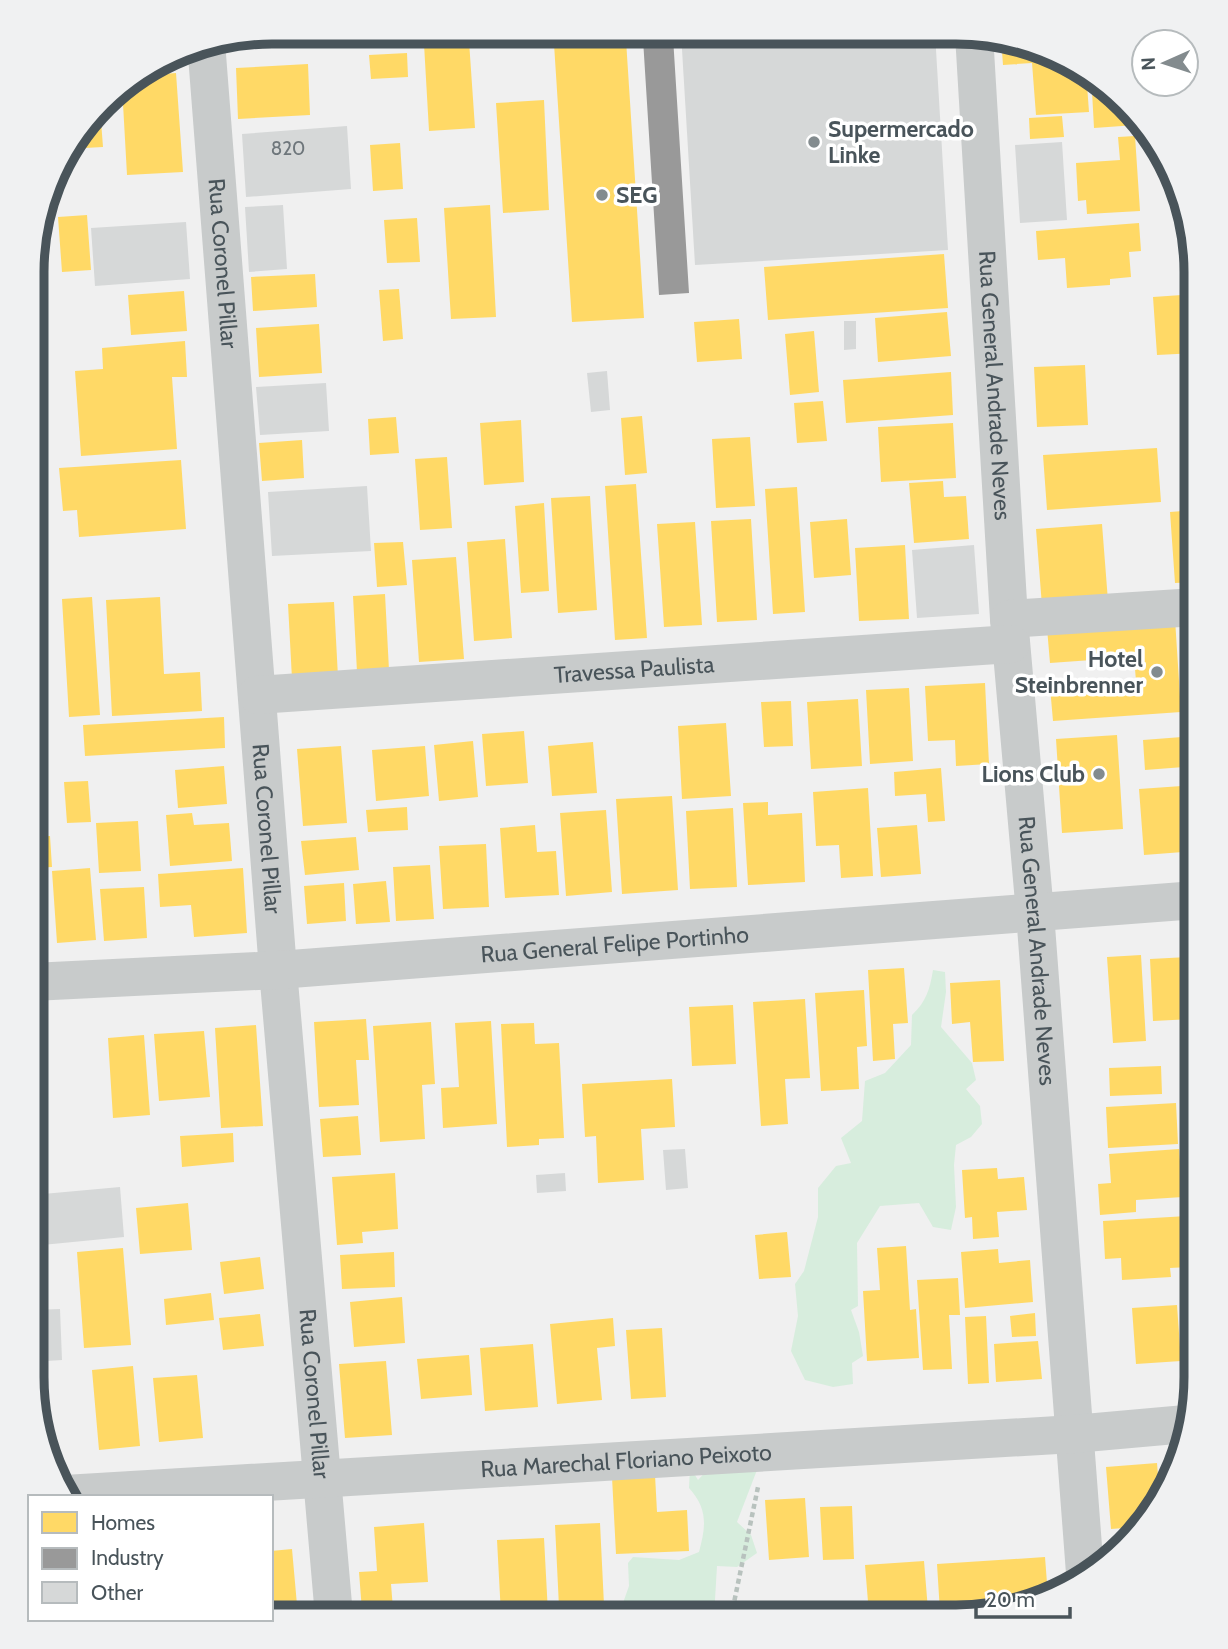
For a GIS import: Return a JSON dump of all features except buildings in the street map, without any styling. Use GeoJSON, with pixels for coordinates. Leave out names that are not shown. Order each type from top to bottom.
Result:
{"type":"FeatureCollection","features":[{"type":"Feature","properties":{"kind":"street","name":"Rua General Andrade Neves"},"geometry":{"type":"LineString","coordinates":[[975,45],[1010,631],[1035,913],[1084,1566]]}},
{"type":"Feature","properties":{"kind":"street","name":"Rua Coronel Pillar"},"geometry":{"type":"LineString","coordinates":[[207,54],[278,970],[333,1605]]}},
{"type":"Feature","properties":{"kind":"street","name":"Travessa Paulista"},"geometry":{"type":"LineString","coordinates":[[257,695],[1010,631],[1184,609]]}},
{"type":"Feature","properties":{"kind":"street","name":"Rua General Felipe Portinho"},"geometry":{"type":"LineString","coordinates":[[44,981],[278,970],[1184,901]]}},
{"type":"Feature","properties":{"kind":"street","name":"Rua Marechal Floriano Peixoto"},"geometry":{"type":"LineString","coordinates":[[76,1493],[1074,1434],[1180,1424]]}},
{"type":"Feature","properties":{"kind":"path"},"geometry":{"type":"LineString","coordinates":[[734,1605],[765,1452]]}},
{"type":"Feature","properties":{"kind":"green space"},"geometry":{"type":"Polygon","coordinates":[[[933,970],[945,972],[946,992],[941,1027],[972,1063],[976,1080],[966,1089],[980,1106],[982,1124],[971,1137],[956,1145],[956,1207],[951,1230],[933,1227],[919,1203],[880,1206],[857,1243],[858,1306],[851,1310],[859,1332],[863,1356],[852,1363],[853,1384],[833,1387],[805,1380],[791,1351],[798,1316],[795,1284],[804,1271],[818,1217],[818,1188],[836,1166],[851,1163],[841,1138],[862,1121],[865,1081],[885,1073],[911,1045],[912,1015],[927,995],[933,970]]]}},
{"type":"Feature","properties":{"kind":"green space"},"geometry":{"type":"Polygon","coordinates":[[[715,1462],[757,1470],[737,1522],[751,1535],[757,1553],[737,1567],[717,1566],[715,1605],[622,1605],[629,1586],[628,1563],[633,1557],[679,1560],[699,1552],[704,1518],[700,1503],[689,1488],[690,1467],[698,1480],[715,1462]]]}},
{"type":"Feature","properties":{"kind":"place","name":"Supermercado Linke"},"geometry":{"type":"Point","coordinates":[814,142]}},
{"type":"Feature","properties":{"kind":"place","name":"SEG"},"geometry":{"type":"Point","coordinates":[602,195]}},
{"type":"Feature","properties":{"kind":"place","name":"Hotel Steinbrenner"},"geometry":{"type":"Point","coordinates":[1157,672]}},
{"type":"Feature","properties":{"kind":"place","name":"Lions Club"},"geometry":{"type":"Point","coordinates":[1099,774]}}]}
